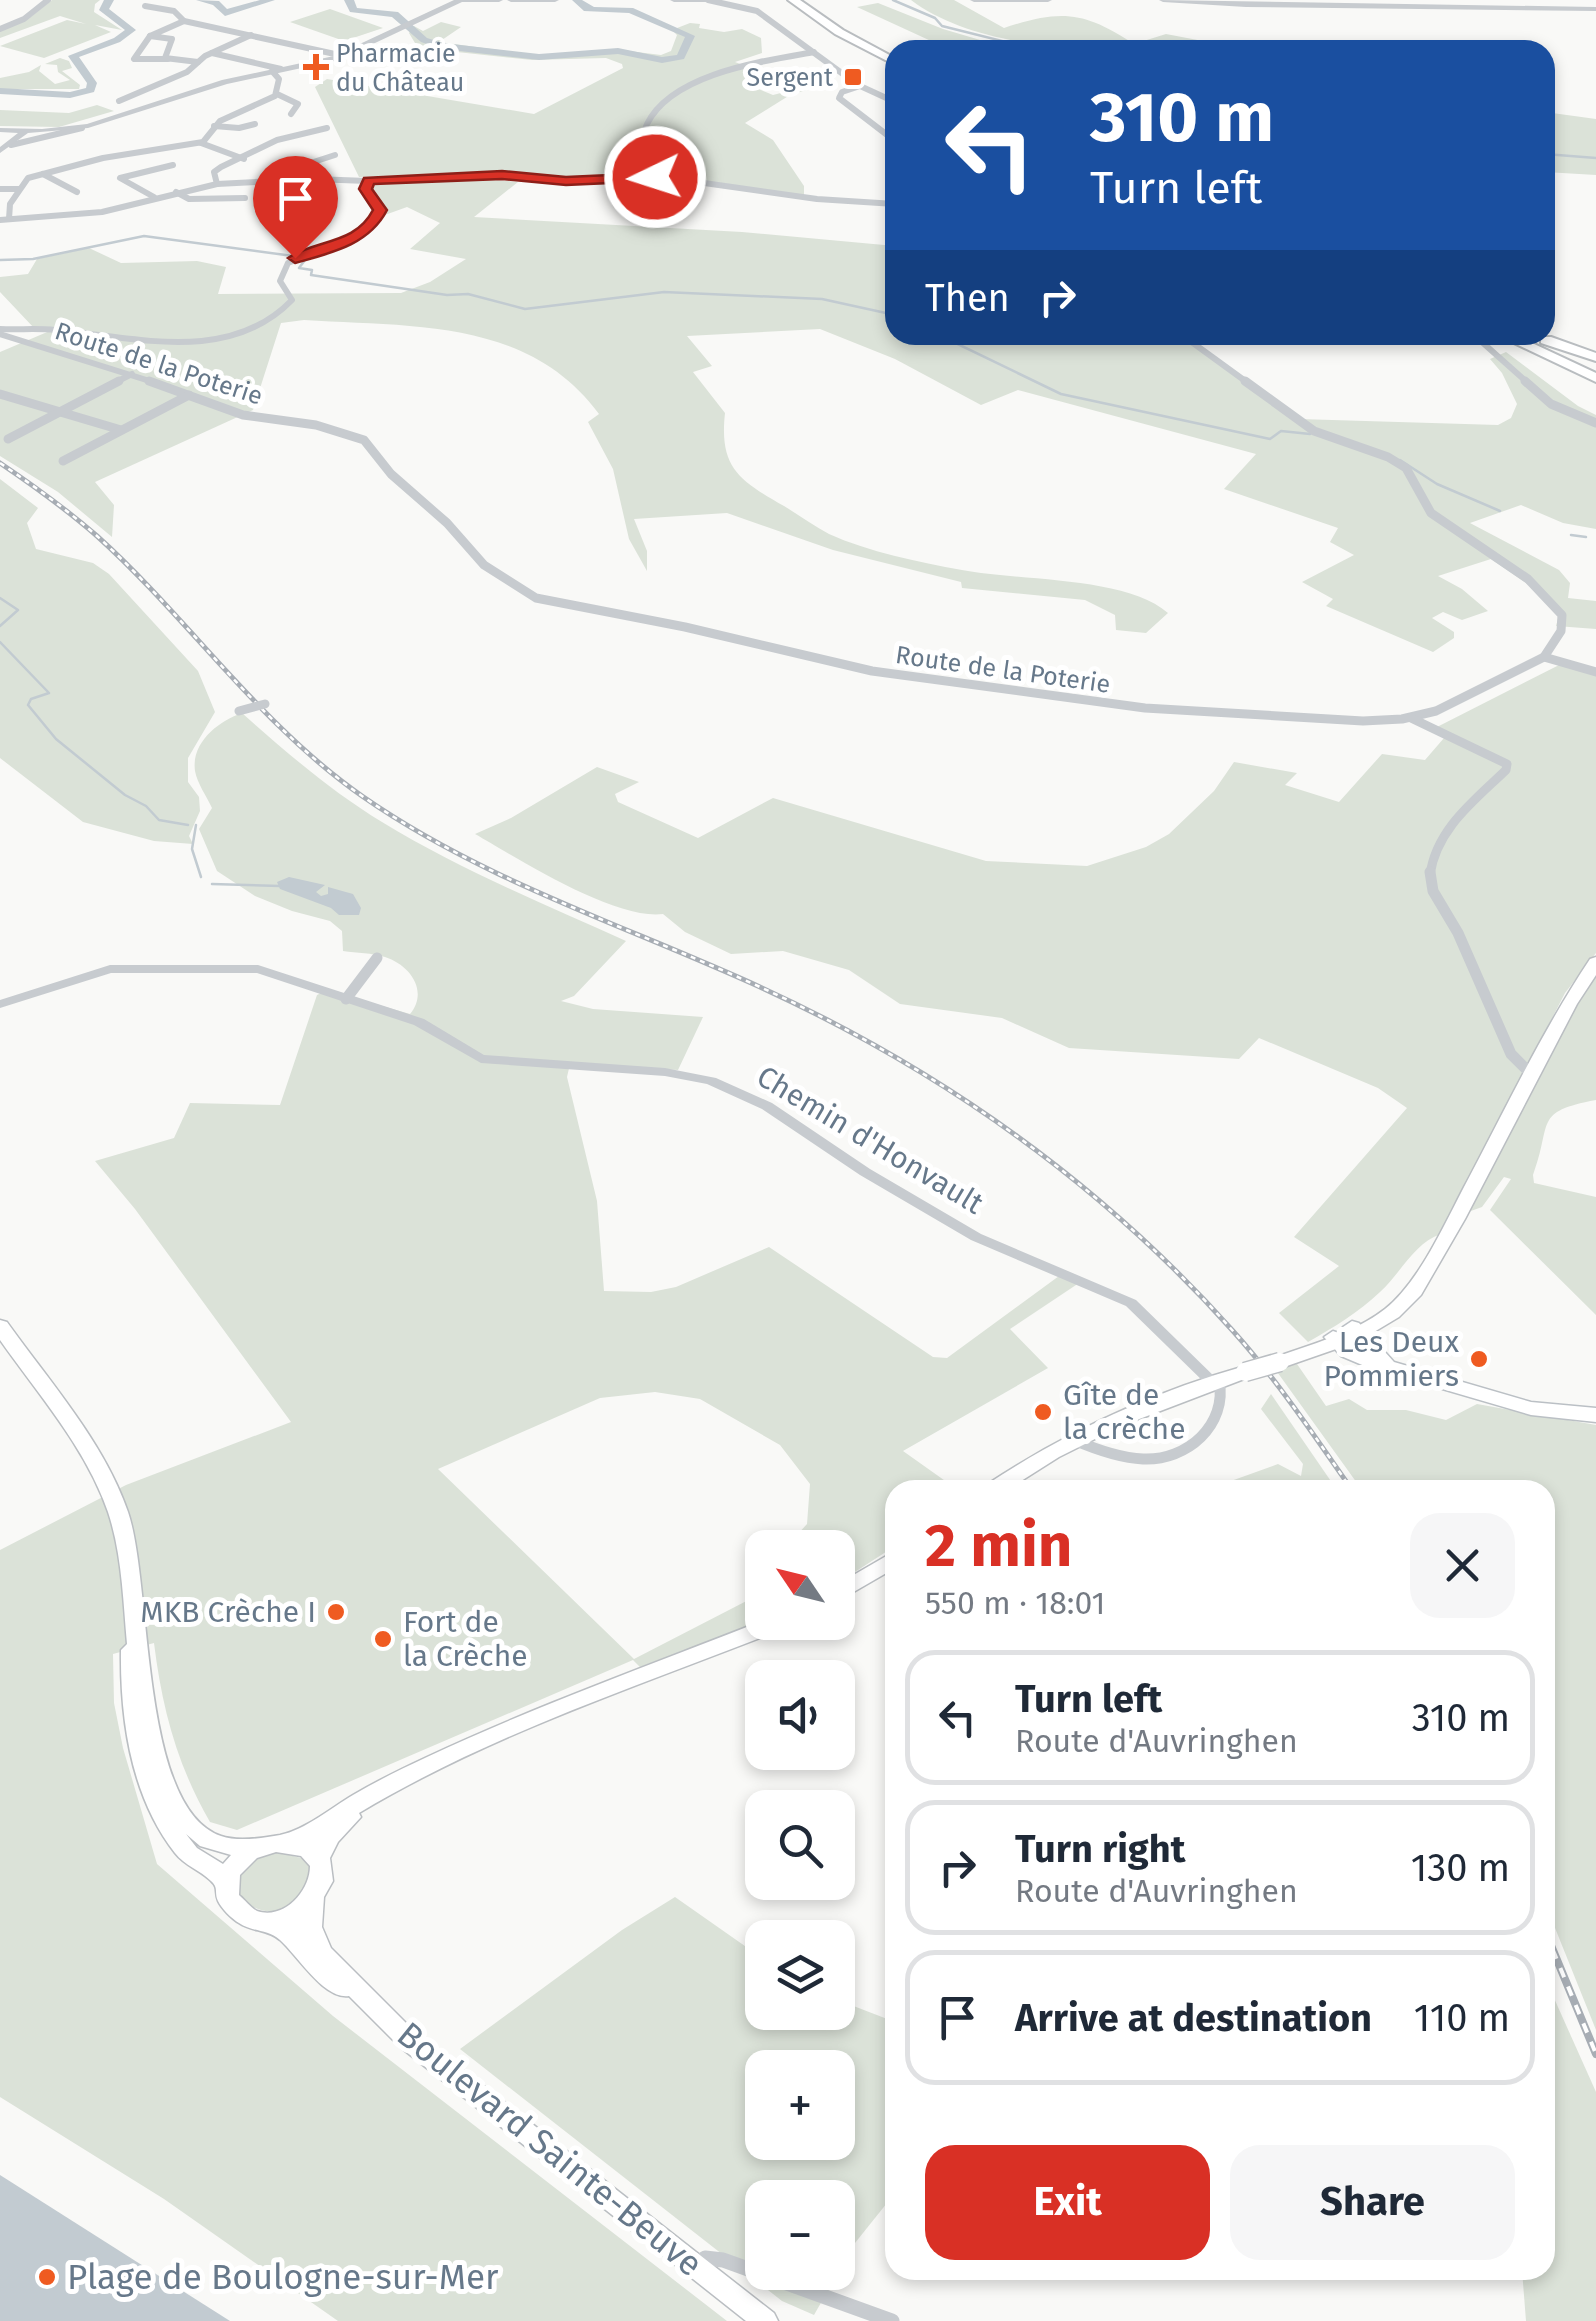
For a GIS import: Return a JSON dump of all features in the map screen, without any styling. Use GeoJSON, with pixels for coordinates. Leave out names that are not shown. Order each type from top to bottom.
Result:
{"type":"FeatureCollection","features":[{"type":"Feature","properties":{"kind":"highway"},"geometry":{"type":"LineString","coordinates":[[793,0],[839,32],[885,55]]}},
{"type":"Feature","properties":{"kind":"highway"},"geometry":{"type":"LineString","coordinates":[[801,0],[885,54]]}},
{"type":"Feature","properties":{"kind":"highway"},"geometry":{"type":"LineString","coordinates":[[1555,338],[1596,348]]}},
{"type":"Feature","properties":{"kind":"highway"},"geometry":{"type":"LineString","coordinates":[[1555,344],[1596,360]]}},
{"type":"Feature","properties":{"kind":"highway"},"geometry":{"type":"LineString","coordinates":[[1525,345],[1596,378]]}},
{"type":"Feature","properties":{"kind":"highway"},"geometry":{"type":"LineString","coordinates":[[1547,345],[1596,360]]}},
{"type":"Feature","properties":{"kind":"main road"},"geometry":{"type":"LineString","coordinates":[[1008,1480],[1074,1440],[1142,1406],[1336,1340],[1404,1302],[1440,1248],[1568,1004],[1596,962]]}},
{"type":"Feature","properties":{"kind":"main road"},"geometry":{"type":"LineString","coordinates":[[0,1326],[107,1488],[126,1538],[150,1741],[177,1809],[188,1825],[208,1840],[231,1846],[302,1847],[318,1860],[323,1879],[314,1899],[311,1922],[318,1948],[383,2014]]}},
{"type":"Feature","properties":{"kind":"main road"},"geometry":{"type":"LineString","coordinates":[[1356,1330],[1374,1354],[1390,1366]]}},
{"type":"Feature","properties":{"kind":"main road"},"geometry":{"type":"LineString","coordinates":[[1336,1340],[1356,1356],[1538,1410],[1596,1415]]}},
{"type":"Feature","properties":{"kind":"main road"},"geometry":{"type":"LineString","coordinates":[[855,1583],[885,1564]]}},
{"type":"Feature","properties":{"kind":"main road"},"geometry":{"type":"LineString","coordinates":[[134,1611],[131,1705],[143,1759],[180,1843],[196,1860],[218,1870],[236,1908],[292,1936],[324,1975],[383,2014]]}},
{"type":"Feature","properties":{"kind":"main road"},"geometry":{"type":"LineString","coordinates":[[226,1882],[237,1861],[272,1844],[302,1836],[377,1791],[458,1751],[745,1636]]}},
{"type":"Feature","properties":{"kind":"main road"},"geometry":{"type":"LineString","coordinates":[[318,1860],[330,1836],[350,1816],[458,1751]]}},
{"type":"Feature","properties":{"kind":"main road"},"geometry":{"type":"LineString","coordinates":[[266,1920],[291,1916],[314,1899]]}},
{"type":"Feature","properties":{"kind":"main road","name":"Boulevard Sainte-Beuve"},"geometry":{"type":"LineString","coordinates":[[383,2014],[448,2075],[765,2321]]}},
{"type":"Feature","properties":{"kind":"street"},"geometry":{"type":"LineString","coordinates":[[0,29],[24,19],[48,0]]}},
{"type":"Feature","properties":{"kind":"street"},"geometry":{"type":"LineString","coordinates":[[0,129],[76,128],[208,87],[344,56],[462,0],[499,0]]}},
{"type":"Feature","properties":{"kind":"street"},"geometry":{"type":"LineString","coordinates":[[511,0],[555,0]]}},
{"type":"Feature","properties":{"kind":"street"},"geometry":{"type":"LineString","coordinates":[[674,0],[708,0],[740,6],[858,86],[885,99]]}},
{"type":"Feature","properties":{"kind":"street"},"geometry":{"type":"LineString","coordinates":[[974,0],[1048,0]]}},
{"type":"Feature","properties":{"kind":"street"},"geometry":{"type":"LineString","coordinates":[[1163,0],[1258,5],[1596,9]]}},
{"type":"Feature","properties":{"kind":"street"},"geometry":{"type":"LineString","coordinates":[[146,6],[174,11],[184,21],[344,56]]}},
{"type":"Feature","properties":{"kind":"street"},"geometry":{"type":"LineString","coordinates":[[184,21],[150,36],[134,59],[198,62]]}},
{"type":"Feature","properties":{"kind":"street"},"geometry":{"type":"LineString","coordinates":[[119,101],[188,72],[212,53],[251,35]]}},
{"type":"Feature","properties":{"kind":"street"},"geometry":{"type":"LineString","coordinates":[[150,36],[171,39],[164,56],[168,59]]}},
{"type":"Feature","properties":{"kind":"street"},"geometry":{"type":"LineString","coordinates":[[655,177],[641,162],[645,130],[664,104],[723,72],[812,52]]}},
{"type":"Feature","properties":{"kind":"street"},"geometry":{"type":"LineString","coordinates":[[212,53],[277,70]]}},
{"type":"Feature","properties":{"kind":"street"},"geometry":{"type":"LineString","coordinates":[[123,56],[136,56]]}},
{"type":"Feature","properties":{"kind":"street"},"geometry":{"type":"LineString","coordinates":[[277,70],[277,94]]}},
{"type":"Feature","properties":{"kind":"street"},"geometry":{"type":"LineString","coordinates":[[858,86],[842,92],[838,98],[885,133]]}},
{"type":"Feature","properties":{"kind":"street"},"geometry":{"type":"LineString","coordinates":[[277,94],[298,104],[291,114]]}},
{"type":"Feature","properties":{"kind":"street"},"geometry":{"type":"LineString","coordinates":[[202,143],[214,126],[277,94]]}},
{"type":"Feature","properties":{"kind":"street"},"geometry":{"type":"LineString","coordinates":[[214,126],[239,128],[254,124]]}},
{"type":"Feature","properties":{"kind":"street"},"geometry":{"type":"LineString","coordinates":[[0,151],[82,128]]}},
{"type":"Feature","properties":{"kind":"street"},"geometry":{"type":"LineString","coordinates":[[216,184],[215,170],[274,141],[327,128]]}},
{"type":"Feature","properties":{"kind":"street"},"geometry":{"type":"LineString","coordinates":[[11,146],[24,130]]}},
{"type":"Feature","properties":{"kind":"street"},"geometry":{"type":"LineString","coordinates":[[244,159],[202,143],[103,158],[26,178],[4,219],[102,212],[216,184],[502,175],[566,181],[655,177],[821,200],[885,203]]}},
{"type":"Feature","properties":{"kind":"street"},"geometry":{"type":"LineString","coordinates":[[286,180],[295,168],[336,155]]}},
{"type":"Feature","properties":{"kind":"street"},"geometry":{"type":"LineString","coordinates":[[154,197],[120,178],[174,165]]}},
{"type":"Feature","properties":{"kind":"street"},"geometry":{"type":"LineString","coordinates":[[43,174],[76,192]]}},
{"type":"Feature","properties":{"kind":"street"},"geometry":{"type":"LineString","coordinates":[[0,332],[51,330],[132,342],[172,342],[220,338],[264,327],[292,300],[280,280],[288,263],[353,240],[377,219],[380,209],[366,190],[367,181]]}},
{"type":"Feature","properties":{"kind":"street"},"geometry":{"type":"LineString","coordinates":[[2,189],[19,189]]}},
{"type":"Feature","properties":{"kind":"street"},"geometry":{"type":"LineString","coordinates":[[176,192],[189,199],[245,198]]}},
{"type":"Feature","properties":{"kind":"street","name":"Route de la Poterie"},"geometry":{"type":"LineString","coordinates":[[0,332],[244,415],[316,426],[367,441],[390,474],[447,523],[484,565],[519,590],[546,601],[677,625],[872,671],[1020,694],[1240,715],[1351,721],[1411,718],[1453,704],[1544,656]]}},
{"type":"Feature","properties":{"kind":"street"},"geometry":{"type":"LineString","coordinates":[[1196,345],[1314,431],[1404,466],[1415,478],[1431,513],[1528,579],[1558,607],[1562,614],[1561,631],[1544,656],[1596,672]]}},
{"type":"Feature","properties":{"kind":"street"},"geometry":{"type":"LineString","coordinates":[[1485,345],[1549,402],[1596,423]]}},
{"type":"Feature","properties":{"kind":"street"},"geometry":{"type":"LineString","coordinates":[[8,440],[132,374]]}},
{"type":"Feature","properties":{"kind":"street"},"geometry":{"type":"LineString","coordinates":[[0,394],[121,430]]}},
{"type":"Feature","properties":{"kind":"street"},"geometry":{"type":"LineString","coordinates":[[63,461],[189,395]]}},
{"type":"Feature","properties":{"kind":"street"},"geometry":{"type":"LineString","coordinates":[[239,712],[265,704]]}},
{"type":"Feature","properties":{"kind":"street"},"geometry":{"type":"LineString","coordinates":[[1411,718],[1507,764],[1504,772],[1448,828],[1432,860],[1430,876],[1433,891],[1458,933],[1511,1054],[1532,1075]]}},
{"type":"Feature","properties":{"kind":"street"},"geometry":{"type":"LineString","coordinates":[[346,998],[377,958]]}},
{"type":"Feature","properties":{"kind":"street","name":"Chemin d'Honvault"},"geometry":{"type":"LineString","coordinates":[[0,1004],[105,970],[228,966],[269,971],[430,1027],[467,1054],[482,1059],[665,1072],[736,1090],[976,1237],[1131,1303],[1216,1381]]}},
{"type":"Feature","properties":{"kind":"street"},"geometry":{"type":"LineString","coordinates":[[1074,1440],[1140,1459],[1174,1454],[1219,1418],[1223,1394],[1216,1381]]}},
{"type":"Feature","properties":{"kind":"street"},"geometry":{"type":"LineString","coordinates":[[695,2266],[706,2258],[716,2258],[882,2320]]}},
{"type":"Feature","properties":{"kind":"shaded area"},"geometry":{"type":"Polygon","coordinates":[[[52,0],[100,0],[94,12],[122,30],[95,25],[111,32],[44,58],[0,46],[67,20],[86,24],[60,16],[0,38],[0,31],[32,16],[52,0]]]}},
{"type":"Feature","properties":{"kind":"shaded area"},"geometry":{"type":"Polygon","coordinates":[[[911,0],[954,0],[1004,28],[1041,18],[1072,16],[1101,25],[1127,40],[1014,40],[945,20],[911,0]]]}},
{"type":"Feature","properties":{"kind":"shaded area"},"geometry":{"type":"Polygon","coordinates":[[[878,3],[980,40],[929,40],[857,7],[878,3]]]}},
{"type":"Feature","properties":{"kind":"shaded area"},"geometry":{"type":"Polygon","coordinates":[[[330,9],[383,28],[344,41],[290,22],[330,9]]]}},
{"type":"Feature","properties":{"kind":"shaded area"},"geometry":{"type":"Polygon","coordinates":[[[441,22],[461,27],[439,42],[536,55],[621,50],[661,55],[671,51],[677,35],[672,30],[690,23],[724,32],[742,29],[761,38],[762,53],[735,62],[772,76],[749,85],[773,95],[819,86],[790,95],[745,123],[773,140],[804,186],[804,196],[664,175],[639,162],[620,163],[623,178],[584,180],[513,173],[359,177],[315,87],[327,79],[534,114],[623,68],[606,58],[532,60],[429,49],[415,43],[409,33],[414,26],[423,31],[441,22]]]}},
{"type":"Feature","properties":{"kind":"shaded area"},"geometry":{"type":"Polygon","coordinates":[[[1166,34],[1198,40],[1147,40],[1166,34]]]}},
{"type":"Feature","properties":{"kind":"shaded area"},"geometry":{"type":"Polygon","coordinates":[[[60,58],[69,61],[72,68],[62,71],[80,85],[79,89],[0,89],[0,78],[29,72],[41,65],[39,71],[55,84],[70,80],[58,72],[57,65],[45,64],[60,58]]]}},
{"type":"Feature","properties":{"kind":"shaded area"},"geometry":{"type":"Polygon","coordinates":[[[97,105],[114,111],[59,127],[0,126],[0,110],[69,113],[97,105]]]}},
{"type":"Feature","properties":{"kind":"shaded area"},"geometry":{"type":"Polygon","coordinates":[[[1555,113],[1596,119],[1596,175],[1555,173],[1555,113]]]}},
{"type":"Feature","properties":{"kind":"shaded area"},"geometry":{"type":"Polygon","coordinates":[[[488,179],[518,182],[474,217],[742,232],[885,245],[885,345],[1198,345],[1299,419],[1498,425],[1511,418],[1517,404],[1502,373],[1490,359],[1506,352],[1596,415],[1596,529],[1563,523],[1521,505],[1470,523],[1559,570],[1570,583],[1568,598],[1596,601],[1596,629],[1556,626],[1559,615],[1536,590],[1491,559],[1438,576],[1462,589],[1488,611],[1462,620],[1443,612],[1432,618],[1454,632],[1454,638],[1433,652],[1326,606],[1333,599],[1302,582],[1354,555],[1330,542],[1338,528],[1224,489],[1256,454],[1018,390],[981,405],[895,359],[820,329],[687,336],[712,366],[693,372],[725,413],[725,447],[729,460],[744,480],[823,531],[860,546],[962,570],[1099,586],[1149,601],[1168,613],[1146,633],[1116,630],[1115,615],[1085,600],[962,588],[961,582],[833,550],[727,513],[634,519],[647,551],[647,571],[629,539],[613,469],[588,422],[599,414],[570,383],[538,360],[503,344],[426,328],[304,320],[281,323],[253,410],[95,482],[114,505],[112,537],[58,492],[0,456],[0,352],[52,330],[34,328],[0,292],[0,277],[28,274],[37,259],[89,248],[121,263],[197,261],[226,267],[218,294],[401,293],[430,282],[466,259],[410,249],[440,223],[407,207],[382,216],[384,211],[369,187],[371,183],[488,179]]]}},
{"type":"Feature","properties":{"kind":"shaded area"},"geometry":{"type":"Polygon","coordinates":[[[0,479],[38,508],[27,523],[36,549],[93,563],[109,574],[198,671],[215,712],[188,758],[188,782],[199,797],[200,811],[189,836],[193,844],[154,841],[83,822],[0,758],[0,479]]]}},
{"type":"Feature","properties":{"kind":"shaded area"},"geometry":{"type":"Polygon","coordinates":[[[1565,662],[1596,675],[1596,953],[1565,993],[1441,1234],[1415,1251],[1363,1307],[1308,1342],[1279,1313],[1339,1266],[1294,1237],[1407,1108],[1378,1088],[1259,1038],[1239,1059],[1069,1048],[1002,1018],[900,1004],[849,970],[783,951],[731,954],[685,932],[663,914],[619,908],[567,886],[475,834],[511,818],[597,767],[639,782],[615,794],[618,802],[698,838],[773,798],[986,861],[1087,866],[1146,847],[1169,834],[1214,791],[1234,762],[1297,773],[1285,785],[1339,802],[1382,754],[1425,760],[1444,738],[1437,727],[1565,662]]]}},
{"type":"Feature","properties":{"kind":"shaded area"},"geometry":{"type":"Polygon","coordinates":[[[242,713],[327,784],[382,822],[471,871],[626,941],[574,996],[561,1001],[593,1009],[703,1017],[678,1070],[570,1064],[567,1077],[597,1201],[604,1291],[651,1292],[676,1287],[769,1247],[933,1357],[947,1358],[1059,1276],[1079,1283],[1010,1329],[1048,1368],[903,1451],[944,1480],[885,1480],[885,1552],[855,1572],[855,1530],[802,1530],[807,1524],[810,1484],[780,1445],[700,1399],[655,1392],[600,1398],[438,1469],[634,1659],[745,1602],[745,1627],[640,1667],[633,1660],[237,1830],[210,1822],[188,1779],[161,1690],[154,1643],[113,1654],[114,1703],[123,1748],[157,1864],[333,2016],[727,2321],[338,2321],[164,2199],[0,2097],[0,1550],[126,1485],[291,1422],[135,1209],[95,1161],[174,1138],[190,1103],[280,1105],[317,995],[327,990],[410,1014],[418,997],[414,980],[402,966],[385,957],[343,951],[342,931],[330,921],[255,896],[217,871],[199,829],[212,808],[196,776],[195,761],[208,734],[242,713]]]}},
{"type":"Feature","properties":{"kind":"shaded area"},"geometry":{"type":"Polygon","coordinates":[[[289,877],[325,885],[316,892],[321,896],[328,894],[328,887],[353,894],[361,908],[359,915],[339,915],[331,908],[280,889],[277,882],[289,877]]]}},
{"type":"Feature","properties":{"kind":"shaded area"},"geometry":{"type":"Polygon","coordinates":[[[1596,974],[1596,1100],[1553,1115],[1533,1175],[1534,1183],[1596,1197],[1596,1315],[1490,1210],[1511,1179],[1504,1177],[1482,1207],[1468,1212],[1569,1017],[1596,974]]]}},
{"type":"Feature","properties":{"kind":"shaded area"},"geometry":{"type":"Polygon","coordinates":[[[1297,1364],[1326,1406],[1349,1399],[1367,1410],[1406,1410],[1446,1420],[1477,1404],[1596,1425],[1596,2030],[1555,1928],[1555,1480],[1355,1480],[1275,1369],[1297,1364]]]}},
{"type":"Feature","properties":{"kind":"shaded area"},"geometry":{"type":"Polygon","coordinates":[[[1271,1394],[1330,1480],[1234,1480],[1278,1464],[1301,1476],[1303,1464],[1261,1409],[1271,1394]]]}},
{"type":"Feature","properties":{"kind":"shaded area"},"geometry":{"type":"Polygon","coordinates":[[[273,1851],[305,1859],[313,1869],[311,1890],[283,1908],[267,1911],[238,1896],[237,1876],[253,1858],[273,1851]]]}},
{"type":"Feature","properties":{"kind":"shaded area"},"geometry":{"type":"Polygon","coordinates":[[[675,1897],[745,1946],[745,2030],[855,2030],[855,2007],[885,2018],[885,2206],[855,2243],[855,2180],[745,2180],[745,2272],[460,2049],[622,1930],[675,1897]]]}},
{"type":"Feature","properties":{"kind":"shaded area"},"geometry":{"type":"Polygon","coordinates":[[[1555,2000],[1596,2092],[1596,2321],[1526,2321],[1523,2280],[1555,2280],[1555,2000]]]}},
{"type":"Feature","properties":{"kind":"shaded area"},"geometry":{"type":"Polygon","coordinates":[[[0,2175],[230,2321],[0,2321],[0,2175]]]}},
{"type":"Feature","properties":{"kind":"shaded area"},"geometry":{"type":"Polygon","coordinates":[[[768,2290],[828,2290],[814,2315],[768,2290]]]}},
{"type":"Feature","properties":{"kind":"waterway"},"geometry":{"type":"LineString","coordinates":[[0,91],[70,95],[90,90],[92,83],[73,56],[117,40],[131,30],[104,10],[109,0]]}},
{"type":"Feature","properties":{"kind":"waterway"},"geometry":{"type":"LineString","coordinates":[[201,0],[216,3],[225,13],[270,0]]}},
{"type":"Feature","properties":{"kind":"waterway"},"geometry":{"type":"LineString","coordinates":[[349,0],[353,10],[395,14],[424,40],[442,46],[539,57],[618,51],[662,60],[681,57],[690,36],[638,12],[588,9],[577,0]]}},
{"type":"Feature","properties":{"kind":"waterway"},"geometry":{"type":"LineString","coordinates":[[893,0],[935,18],[942,26],[998,40]]}},
{"type":"Feature","properties":{"kind":"waterway"},"geometry":{"type":"LineString","coordinates":[[1555,155],[1596,158]]}},
{"type":"Feature","properties":{"kind":"waterway"},"geometry":{"type":"LineString","coordinates":[[0,260],[33,259],[144,236],[293,256]]}},
{"type":"Feature","properties":{"kind":"waterway"},"geometry":{"type":"LineString","coordinates":[[305,260],[299,268],[312,270],[311,275],[447,295],[468,294],[525,309],[664,292],[822,299],[885,313]]}},
{"type":"Feature","properties":{"kind":"waterway"},"geometry":{"type":"LineString","coordinates":[[960,345],[1061,394],[1270,439],[1281,431],[1310,434]]}},
{"type":"Feature","properties":{"kind":"waterway"},"geometry":{"type":"LineString","coordinates":[[1400,460],[1437,484],[1500,511]]}},
{"type":"Feature","properties":{"kind":"waterway"},"geometry":{"type":"LineString","coordinates":[[1571,535],[1586,537]]}},
{"type":"Feature","properties":{"kind":"waterway"},"geometry":{"type":"LineString","coordinates":[[0,598],[18,610],[0,626]]}},
{"type":"Feature","properties":{"kind":"waterway"},"geometry":{"type":"LineString","coordinates":[[0,642],[49,693],[31,699],[28,705],[56,739],[159,820],[188,825]]}},
{"type":"Feature","properties":{"kind":"waterway"},"geometry":{"type":"LineString","coordinates":[[196,825],[192,849],[201,877]]}},
{"type":"Feature","properties":{"kind":"waterway"},"geometry":{"type":"LineString","coordinates":[[212,884],[280,886]]}},
{"type":"Feature","properties":{"kind":"railway"},"geometry":{"type":"LineString","coordinates":[[0,463],[97,536],[290,737],[362,796],[506,878],[826,1019],[954,1093],[1014,1134],[1129,1226],[1182,1277],[1265,1369],[1345,1480]]}},
{"type":"Feature","properties":{"kind":"railway"},"geometry":{"type":"LineString","coordinates":[[1555,1955],[1596,2054]]}},
{"type":"Feature","properties":{"kind":"place","name":"Pharmacie du Château"},"geometry":{"type":"Point","coordinates":[316,67]}},
{"type":"Feature","properties":{"kind":"place","name":"Sergent"},"geometry":{"type":"Point","coordinates":[853,77]}},
{"type":"Feature","properties":{"kind":"place","name":"Les Deux Pommiers"},"geometry":{"type":"Point","coordinates":[1479,1359]}},
{"type":"Feature","properties":{"kind":"place","name":"Gîte de la crèche"},"geometry":{"type":"Point","coordinates":[1043,1412]}},
{"type":"Feature","properties":{"kind":"place","name":"MKB Crèche I"},"geometry":{"type":"Point","coordinates":[336,1612]}},
{"type":"Feature","properties":{"kind":"place","name":"Fort de la Crèche"},"geometry":{"type":"Point","coordinates":[383,1639]}},
{"type":"Feature","properties":{"kind":"place","name":"Plage de Boulogne-sur-Mer"},"geometry":{"type":"Point","coordinates":[47,2277]}},
{"type":"Feature","properties":{"kind":"route"},"geometry":{"type":"LineString","coordinates":[[295,258],[350,241],[372,226],[380,210],[366,189],[365,182],[369,180],[502,175],[566,181],[655,177]]}}]}
